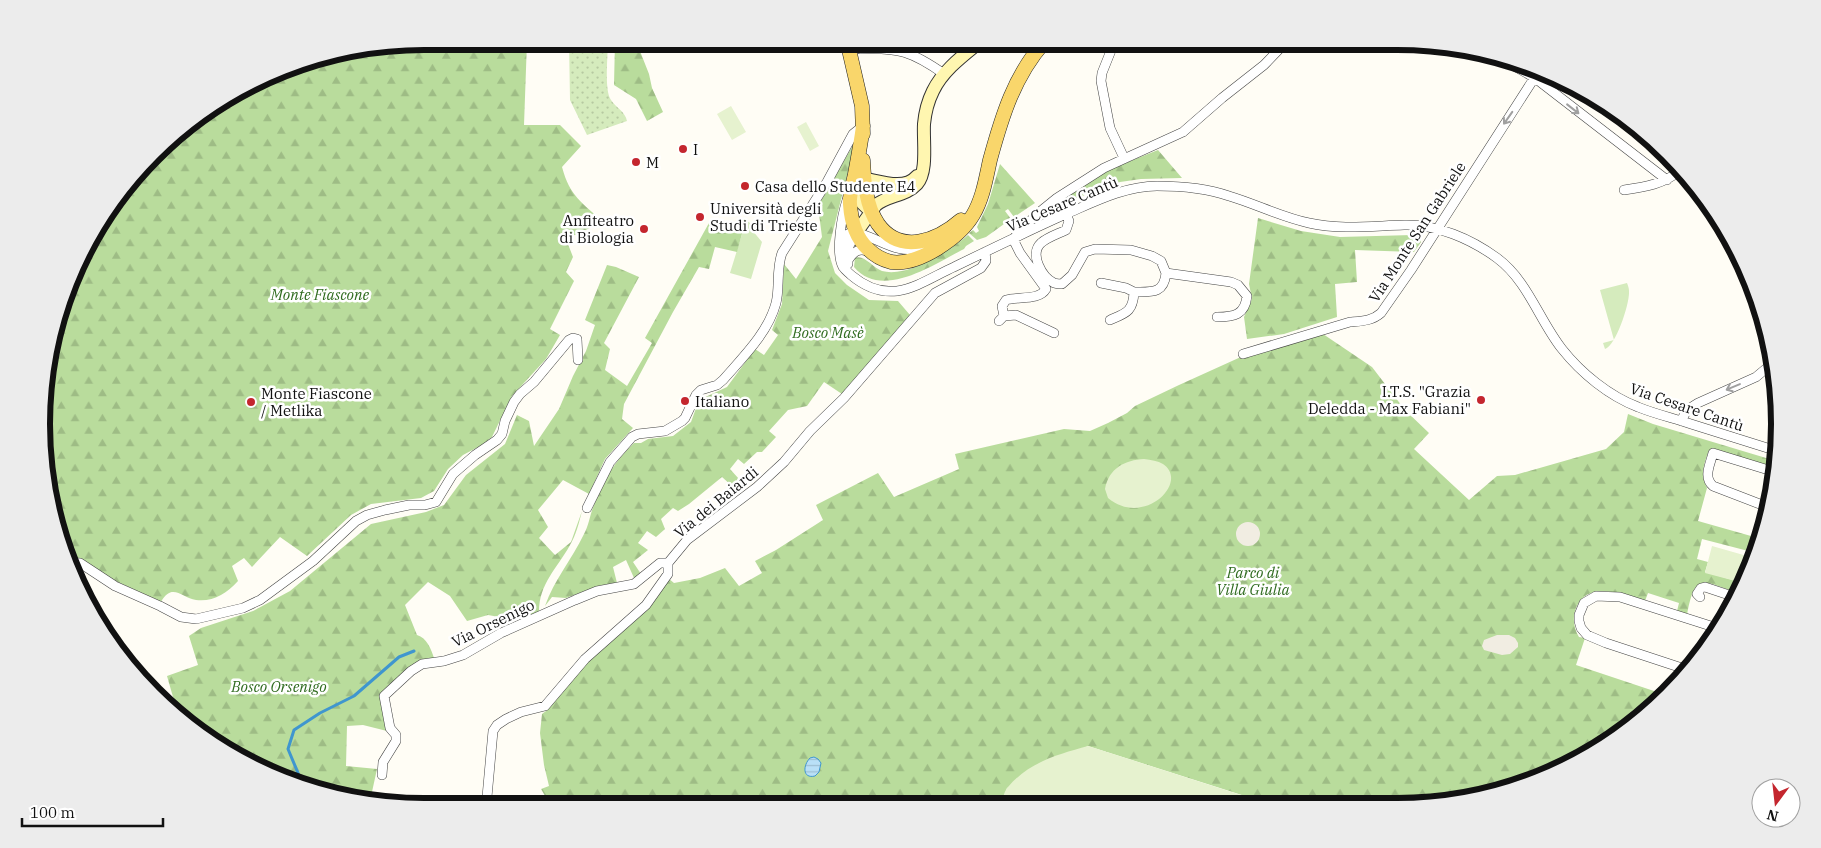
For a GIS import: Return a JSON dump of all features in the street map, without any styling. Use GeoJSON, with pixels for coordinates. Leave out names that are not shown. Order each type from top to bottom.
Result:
{"type":"FeatureCollection","features":[{"type":"Feature","properties":{"kind":"main road"},"geometry":{"type":"LineString","coordinates":[[849,50],[862,106],[863,126],[859,177],[850,203],[856,232],[862,243],[873,253],[890,262],[910,261],[947,242],[963,229],[973,215],[980,201],[1010,94],[1037,50]]}},
{"type":"Feature","properties":{"kind":"main road"},"geometry":{"type":"LineString","coordinates":[[856,232],[880,202],[909,192],[918,184],[924,168],[923,146],[926,112],[934,89],[944,74],[971,50]]}},
{"type":"Feature","properties":{"kind":"main road"},"geometry":{"type":"LineString","coordinates":[[859,177],[872,212],[882,228],[901,240],[914,243],[928,240],[952,228],[962,218],[972,204],[989,165]]}},
{"type":"Feature","properties":{"kind":"main road"},"geometry":{"type":"LineString","coordinates":[[859,177],[891,183],[910,183],[924,168]]}},
{"type":"Feature","properties":{"kind":"street"},"geometry":{"type":"LineString","coordinates":[[892,50],[907,52],[921,58],[944,74]]}},
{"type":"Feature","properties":{"kind":"street"},"geometry":{"type":"LineString","coordinates":[[1111,50],[1101,80],[1110,128],[1124,158]]}},
{"type":"Feature","properties":{"kind":"street"},"geometry":{"type":"LineString","coordinates":[[1054,333],[1016,316],[1002,318],[1002,306],[1006,300],[1014,297],[1038,296],[1046,289],[1020,253],[1013,239],[1036,215],[1057,198],[1104,168],[1182,132],[1264,65],[1278,50]]}},
{"type":"Feature","properties":{"kind":"street"},"geometry":{"type":"LineString","coordinates":[[1527,74],[1667,180]]}},
{"type":"Feature","properties":{"kind":"street","name":"Via Monte San Gabriele"},"geometry":{"type":"LineString","coordinates":[[1243,354],[1350,322],[1376,318],[1385,309],[1438,229],[1494,139],[1535,78]]}},
{"type":"Feature","properties":{"kind":"street"},"geometry":{"type":"LineString","coordinates":[[587,508],[610,462],[632,437],[638,434],[665,431],[682,421],[696,395],[701,390],[717,385],[724,380],[761,334],[776,304],[780,277],[779,265],[782,253],[827,182],[852,134],[863,126]]}},
{"type":"Feature","properties":{"kind":"street"},"geometry":{"type":"LineString","coordinates":[[1624,190],[1667,180],[1675,174]]}},
{"type":"Feature","properties":{"kind":"street"},"geometry":{"type":"LineString","coordinates":[[852,276],[843,267],[840,246],[841,226],[845,206],[859,177]]}},
{"type":"Feature","properties":{"kind":"street","name":"Via Cesare Cantù"},"geometry":{"type":"LineString","coordinates":[[852,276],[876,290],[889,292],[901,290],[914,286],[1066,214],[1127,190],[1153,186],[1183,187],[1211,191],[1231,196],[1309,224],[1362,228],[1406,224],[1438,229],[1472,243],[1509,268],[1519,280],[1563,351],[1595,382],[1619,398],[1637,407],[1770,449]]}},
{"type":"Feature","properties":{"kind":"street"},"geometry":{"type":"LineString","coordinates":[[1066,214],[1069,221],[1066,230],[1041,243],[1037,253],[1037,263],[1054,283],[1062,284],[1072,275],[1085,252],[1095,249],[1131,250],[1152,256],[1161,261],[1166,273],[1166,282],[1162,288],[1152,292],[1134,292],[1126,288],[1101,283]]}},
{"type":"Feature","properties":{"kind":"street"},"geometry":{"type":"LineString","coordinates":[[840,246],[846,235],[856,232],[887,245],[912,249],[930,243],[952,228]]}},
{"type":"Feature","properties":{"kind":"street"},"geometry":{"type":"LineString","coordinates":[[852,276],[847,263],[848,248],[856,232]]}},
{"type":"Feature","properties":{"kind":"street"},"geometry":{"type":"LineString","coordinates":[[847,263],[856,250],[873,253]]}},
{"type":"Feature","properties":{"kind":"street","name":"Via dei Baiardi"},"geometry":{"type":"LineString","coordinates":[[486,798],[493,731],[497,725],[521,712],[545,706],[585,659],[646,605],[668,574],[668,562],[687,540],[770,475],[810,431],[844,398],[935,293],[981,268],[986,261],[985,252]]}},
{"type":"Feature","properties":{"kind":"street"},"geometry":{"type":"LineString","coordinates":[[1166,273],[1227,281],[1238,285],[1247,296],[1246,305],[1236,315],[1217,317]]}},
{"type":"Feature","properties":{"kind":"street"},"geometry":{"type":"LineString","coordinates":[[1110,320],[1129,310],[1133,305],[1134,292]]}},
{"type":"Feature","properties":{"kind":"street"},"geometry":{"type":"LineString","coordinates":[[77,563],[80,563],[115,586],[183,618],[210,617],[250,606],[289,581],[356,520],[385,510],[436,502],[453,474],[475,455],[497,440],[502,434],[505,421],[514,402],[520,394],[534,382],[569,340],[574,338],[577,339],[578,360]]}},
{"type":"Feature","properties":{"kind":"street"},"geometry":{"type":"LineString","coordinates":[[1681,421],[1688,410],[1713,396],[1756,378],[1767,368]]}},
{"type":"Feature","properties":{"kind":"street"},"geometry":{"type":"LineString","coordinates":[[1762,505],[1710,484],[1707,474],[1713,454],[1768,470]]}},
{"type":"Feature","properties":{"kind":"street","name":"Via Orsenigo"},"geometry":{"type":"LineString","coordinates":[[382,775],[383,762],[396,741],[396,735],[390,728],[384,696],[411,671],[422,664],[444,661],[463,655],[501,633],[597,591],[634,584],[660,563],[668,562]]}},
{"type":"Feature","properties":{"kind":"street"},"geometry":{"type":"LineString","coordinates":[[1700,597],[1697,594],[1698,591],[1700,588],[1705,587],[1729,595]]}},
{"type":"Feature","properties":{"kind":"street"},"geometry":{"type":"LineString","coordinates":[[1681,668],[1636,654],[1587,635],[1581,628],[1579,621],[1579,615],[1584,603],[1596,596],[1620,597],[1712,626]]}},
{"type":"Feature","properties":{"kind":"green space","name":"Monte Fiascone"},"geometry":{"type":"Polygon","coordinates":[[[424,50],[527,50],[524,125],[560,125],[581,146],[562,167],[573,192],[603,222],[566,239],[573,257],[566,272],[574,281],[550,329],[560,335],[546,359],[512,396],[492,437],[482,445],[463,455],[448,469],[434,491],[421,498],[371,504],[351,515],[307,556],[280,537],[252,567],[244,558],[232,566],[238,581],[229,590],[214,598],[196,600],[173,592],[165,596],[161,602],[111,579],[74,555],[70,544],[57,497],[53,473],[50,424],[51,400],[57,351],[78,281],[100,237],[127,196],[177,143],[196,127],[237,100],[281,78],[327,63],[375,53],[424,50]]]}},
{"type":"Feature","properties":{"kind":"green space"},"geometry":{"type":"Polygon","coordinates":[[[569,50],[608,50],[607,80],[609,95],[627,121],[587,135],[570,100],[569,50]]]}},
{"type":"Feature","properties":{"kind":"green space"},"geometry":{"type":"Polygon","coordinates":[[[615,50],[640,50],[649,74],[652,88],[663,112],[647,121],[636,99],[614,85],[615,50]]]}},
{"type":"Feature","properties":{"kind":"green space"},"geometry":{"type":"Polygon","coordinates":[[[731,106],[746,132],[732,140],[717,114],[731,106]]]}},
{"type":"Feature","properties":{"kind":"green space"},"geometry":{"type":"Polygon","coordinates":[[[806,122],[819,146],[810,151],[797,127],[806,122]]]}},
{"type":"Feature","properties":{"kind":"green space","name":"Bosco Masè"},"geometry":{"type":"Polygon","coordinates":[[[856,140],[828,251],[835,273],[847,285],[869,300],[898,301],[910,315],[842,394],[824,382],[807,406],[788,410],[769,431],[776,437],[762,452],[757,452],[744,464],[738,459],[730,469],[739,479],[732,486],[722,477],[678,511],[673,508],[661,519],[665,529],[656,537],[647,531],[638,543],[648,550],[633,562],[641,574],[634,578],[626,560],[613,567],[617,583],[599,586],[566,598],[552,597],[545,606],[553,587],[586,531],[601,488],[621,456],[634,443],[673,436],[691,422],[699,400],[727,387],[755,349],[764,355],[778,335],[772,330],[782,304],[784,264],[796,279],[822,237],[818,206],[856,140]]]}},
{"type":"Feature","properties":{"kind":"green space"},"geometry":{"type":"Polygon","coordinates":[[[1158,150],[1182,178],[1141,179],[1120,182],[1063,203],[1062,199],[1086,183],[1113,168],[1158,150]]]}},
{"type":"Feature","properties":{"kind":"green space"},"geometry":{"type":"Polygon","coordinates":[[[1000,164],[1035,203],[1014,217],[1008,209],[1005,211],[1011,219],[986,237],[977,240],[969,233],[973,230],[976,233],[979,231],[977,227],[988,204],[1000,164]]]}},
{"type":"Feature","properties":{"kind":"green space"},"geometry":{"type":"Polygon","coordinates":[[[1258,218],[1301,231],[1340,237],[1412,235],[1421,238],[1421,242],[1414,252],[1355,250],[1357,282],[1335,284],[1337,317],[1284,334],[1247,339],[1244,317],[1252,299],[1249,284],[1258,218]]]}},
{"type":"Feature","properties":{"kind":"green space"},"geometry":{"type":"Polygon","coordinates":[[[744,219],[750,223],[752,230],[762,242],[751,279],[730,273],[743,231],[739,228],[744,219]]]}},
{"type":"Feature","properties":{"kind":"green space","name":"Bosco Orsenigo"},"geometry":{"type":"Polygon","coordinates":[[[709,223],[743,230],[737,252],[715,247],[709,269],[699,267],[624,404],[622,419],[633,428],[605,459],[589,494],[563,480],[538,510],[548,527],[539,538],[555,555],[571,542],[582,511],[572,541],[545,584],[539,612],[515,620],[488,615],[467,621],[450,596],[428,582],[405,605],[417,635],[426,641],[434,658],[409,668],[380,696],[387,731],[363,725],[347,726],[346,766],[377,769],[371,794],[327,785],[281,770],[216,735],[178,706],[173,697],[167,676],[198,665],[189,636],[201,628],[253,611],[290,591],[371,524],[426,512],[444,505],[466,475],[505,444],[517,415],[529,421],[534,446],[559,409],[586,351],[595,325],[585,320],[607,265],[639,277],[604,343],[610,349],[605,370],[627,386],[652,343],[645,338],[709,223]]]}},
{"type":"Feature","properties":{"kind":"green space"},"geometry":{"type":"Polygon","coordinates":[[[968,235],[974,241],[964,249],[909,276],[879,281],[866,277],[854,267],[855,258],[858,257],[882,271],[904,271],[928,262],[968,235]]]}},
{"type":"Feature","properties":{"kind":"green space"},"geometry":{"type":"Polygon","coordinates":[[[1627,283],[1629,297],[1614,340],[1600,290],[1627,283]]]}},
{"type":"Feature","properties":{"kind":"green space","name":"Parco di Villa Giulia"},"geometry":{"type":"Polygon","coordinates":[[[1323,334],[1372,367],[1405,410],[1429,433],[1414,449],[1469,500],[1497,476],[1515,475],[1606,449],[1624,432],[1628,414],[1653,424],[1769,459],[1768,467],[1709,450],[1706,460],[1703,474],[1707,488],[1698,521],[1753,537],[1749,551],[1702,539],[1697,559],[1708,562],[1705,572],[1736,581],[1731,591],[1708,583],[1702,583],[1697,586],[1693,591],[1687,615],[1677,611],[1679,603],[1648,593],[1645,601],[1606,591],[1588,594],[1581,599],[1576,608],[1574,623],[1579,637],[1585,638],[1576,665],[1657,692],[1625,721],[1584,748],[1540,770],[1470,791],[1446,795],[1397,798],[1251,798],[1088,746],[1007,788],[1003,798],[546,798],[541,789],[549,786],[540,733],[542,714],[587,662],[649,607],[668,578],[674,583],[700,578],[725,568],[739,586],[762,573],[755,561],[823,520],[816,505],[878,473],[894,497],[959,469],[955,454],[1064,429],[1090,431],[1127,413],[1135,406],[1243,356],[1323,334]]]}},
{"type":"Feature","properties":{"kind":"green space"},"geometry":{"type":"Polygon","coordinates":[[[1614,340],[1609,346],[1605,349],[1603,343],[1614,340]]]}},
{"type":"Feature","properties":{"kind":"green space"},"geometry":{"type":"Polygon","coordinates":[[[1144,459],[1163,464],[1170,472],[1171,481],[1167,491],[1159,499],[1148,505],[1136,508],[1122,506],[1108,498],[1105,489],[1114,471],[1124,463],[1144,459]]]}},
{"type":"Feature","properties":{"kind":"green space"},"geometry":{"type":"Polygon","coordinates":[[[1712,546],[1747,556],[1736,581],[1705,573],[1712,546]]]}},
{"type":"Feature","properties":{"kind":"green space"},"geometry":{"type":"Polygon","coordinates":[[[1088,746],[1250,798],[1003,798],[1007,789],[1016,778],[1035,765],[1055,756],[1088,746]]]}},
{"type":"Feature","properties":{"kind":"shaded area"},"geometry":{"type":"Polygon","coordinates":[[[1248,522],[1257,525],[1260,534],[1257,543],[1248,546],[1239,543],[1236,534],[1239,525],[1248,522]]]}},
{"type":"Feature","properties":{"kind":"shaded area"},"geometry":{"type":"Polygon","coordinates":[[[1497,635],[1509,635],[1515,638],[1518,647],[1510,654],[1502,655],[1484,650],[1482,646],[1484,640],[1497,635]]]}},
{"type":"Feature","properties":{"kind":"water"},"geometry":{"type":"Polygon","coordinates":[[[814,757],[821,763],[819,772],[815,776],[811,776],[806,773],[805,768],[810,758],[814,757]]]}},
{"type":"Feature","properties":{"kind":"waterway"},"geometry":{"type":"LineString","coordinates":[[299,776],[288,749],[294,730],[320,713],[354,696],[399,657],[414,651]]}},
{"type":"Feature","properties":{"kind":"place","name":"I"},"geometry":{"type":"Point","coordinates":[683,149]}},
{"type":"Feature","properties":{"kind":"place","name":"M"},"geometry":{"type":"Point","coordinates":[636,162]}},
{"type":"Feature","properties":{"kind":"place","name":"Casa dello Studente E4"},"geometry":{"type":"Point","coordinates":[745,186]}},
{"type":"Feature","properties":{"kind":"place","name":"Università degli Studi di Trieste"},"geometry":{"type":"Point","coordinates":[700,217]}},
{"type":"Feature","properties":{"kind":"place","name":"Anfiteatro di Biologia"},"geometry":{"type":"Point","coordinates":[644,229]}},
{"type":"Feature","properties":{"kind":"place","name":"I.T.S. \"Grazia Deledda - Max Fabiani\""},"geometry":{"type":"Point","coordinates":[1481,400]}},
{"type":"Feature","properties":{"kind":"place","name":"Italiano"},"geometry":{"type":"Point","coordinates":[685,401]}},
{"type":"Feature","properties":{"kind":"place","name":"Monte Fiascone / Metlika"},"geometry":{"type":"Point","coordinates":[251,402]}}]}
